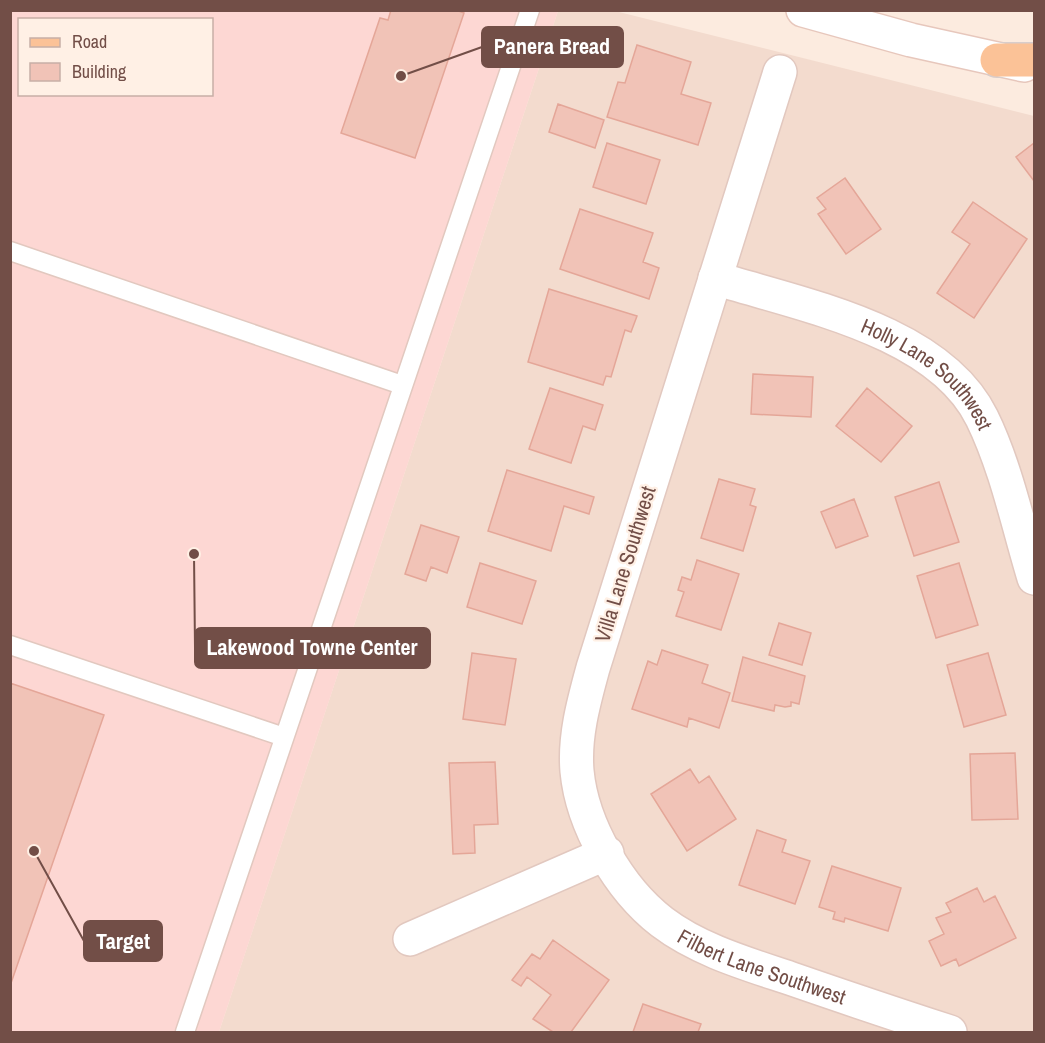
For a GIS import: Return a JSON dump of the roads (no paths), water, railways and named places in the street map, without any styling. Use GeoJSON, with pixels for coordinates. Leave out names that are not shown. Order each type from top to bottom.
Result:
{"type":"FeatureCollection","features":[{"type":"Feature","properties":{"kind":"main road"},"geometry":{"type":"LineString","coordinates":[[997,60],[1035,60]]}},
{"type":"Feature","properties":{"kind":"street"},"geometry":{"type":"LineString","coordinates":[[803,10],[1035,68]]}},
{"type":"Feature","properties":{"kind":"street","name":"Villa Lane Southwest"},"geometry":{"type":"LineString","coordinates":[[607,853],[586,812],[577,770],[583,706],[608,615],[780,72]]}},
{"type":"Feature","properties":{"kind":"street","name":"Holly Lane Southwest"},"geometry":{"type":"LineString","coordinates":[[715,278],[880,332],[923,354],[953,378],[973,403],[986,428],[1035,578]]}},
{"type":"Feature","properties":{"kind":"street"},"geometry":{"type":"LineString","coordinates":[[410,939],[607,853]]}},
{"type":"Feature","properties":{"kind":"street","name":"Filbert Lane Southwest"},"geometry":{"type":"LineString","coordinates":[[607,853],[645,906],[681,934],[748,963],[950,1032]]}},
{"type":"Feature","properties":{"kind":"lane"},"geometry":{"type":"LineString","coordinates":[[185,1032],[530,10]]}},
{"type":"Feature","properties":{"kind":"lane"},"geometry":{"type":"LineString","coordinates":[[10,251],[402,385]]}},
{"type":"Feature","properties":{"kind":"lane"},"geometry":{"type":"LineString","coordinates":[[10,645],[284,737]]}},
{"type":"Feature","properties":{"kind":"place","name":"Panera Bread"},"geometry":{"type":"Point","coordinates":[401,76]}},
{"type":"Feature","properties":{"kind":"place","name":"Lakewood Towne Center"},"geometry":{"type":"Point","coordinates":[194,554]}},
{"type":"Feature","properties":{"kind":"place","name":"Target"},"geometry":{"type":"Point","coordinates":[34,851]}}]}
